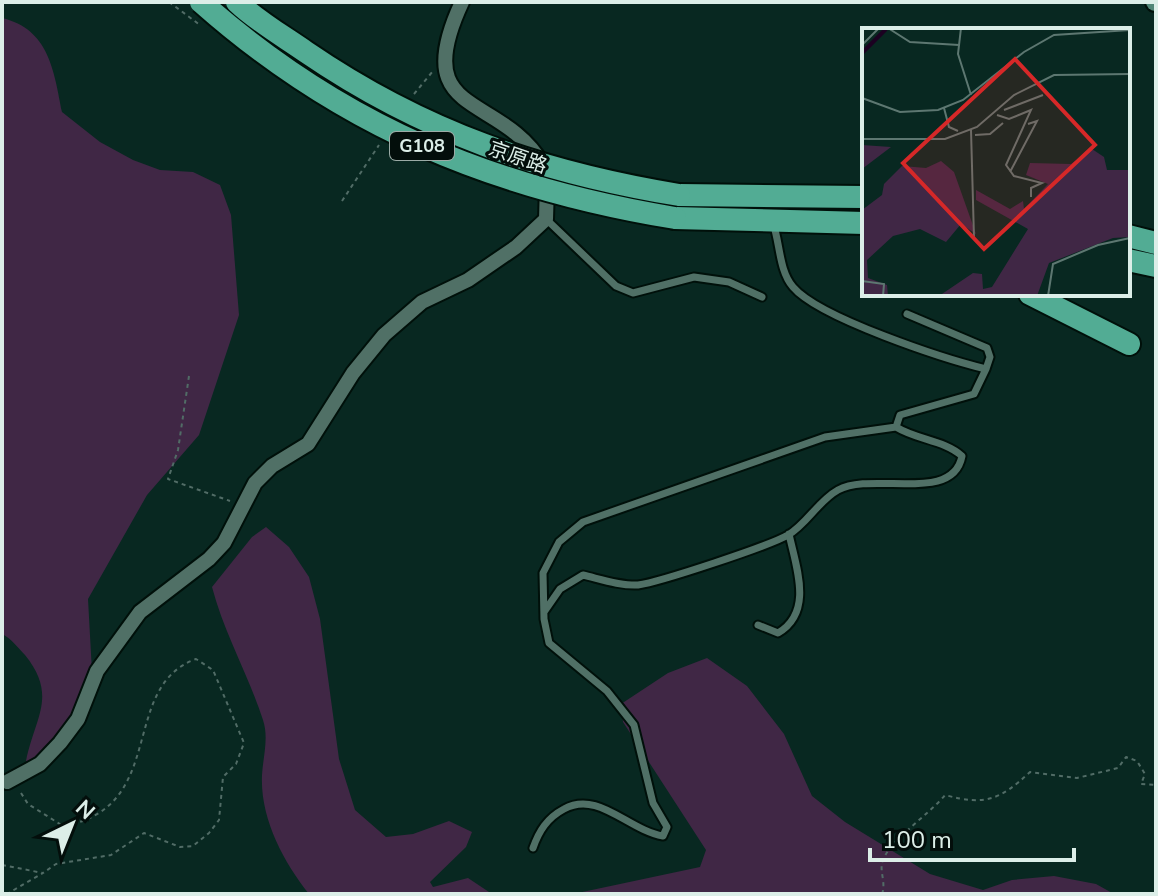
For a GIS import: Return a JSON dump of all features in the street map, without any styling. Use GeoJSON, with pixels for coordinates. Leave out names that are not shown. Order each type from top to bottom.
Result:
{"type":"FeatureCollection","features":[{"type":"Feature","properties":{"kind":"highway","name":"京原路"},"geometry":{"type":"LineString","coordinates":[[201,2],[227,24],[346,108],[407,139],[530,188],[596,205],[675,218],[862,223]]}},
{"type":"Feature","properties":{"kind":"highway","name":"京原路"},"geometry":{"type":"LineString","coordinates":[[237,2],[358,88],[416,118],[537,166],[601,182],[679,195],[862,197]]}},
{"type":"Feature","properties":{"kind":"highway"},"geometry":{"type":"LineString","coordinates":[[807,222],[862,235]]}},
{"type":"Feature","properties":{"kind":"highway"},"geometry":{"type":"LineString","coordinates":[[1130,236],[1156,243]]}},
{"type":"Feature","properties":{"kind":"highway"},"geometry":{"type":"LineString","coordinates":[[1130,260],[1156,266]]}},
{"type":"Feature","properties":{"kind":"highway"},"geometry":{"type":"LineString","coordinates":[[1034,296],[1129,344]]}},
{"type":"Feature","properties":{"kind":"street"},"geometry":{"type":"LineString","coordinates":[[10,780],[40,764],[60,743],[78,719],[97,671],[140,612],[209,559],[224,543],[242,503],[272,466],[308,444],[353,373],[384,335],[422,302],[468,280],[516,247],[546,219],[548,173],[530,143],[458,96],[444,64],[445,38],[462,2]]}},
{"type":"Feature","properties":{"kind":"lane"},"geometry":{"type":"LineString","coordinates":[[546,219],[616,286],[633,293],[694,277],[729,282],[762,297]]}},
{"type":"Feature","properties":{"kind":"lane"},"geometry":{"type":"LineString","coordinates":[[773,221],[788,278],[793,287],[816,304],[847,320],[986,369]]}},
{"type":"Feature","properties":{"kind":"lane"},"geometry":{"type":"LineString","coordinates":[[896,427],[900,415],[974,394],[990,357],[987,348],[907,314]]}},
{"type":"Feature","properties":{"kind":"lane"},"geometry":{"type":"LineString","coordinates":[[533,848],[539,831],[556,814],[578,801],[593,803],[647,833],[663,836],[667,827],[653,803],[634,725],[607,691],[549,643],[544,612],[543,573],[559,542],[583,522],[825,437],[896,427],[914,438],[952,447],[962,456],[961,464],[948,480],[931,484],[860,482],[837,491],[789,534],[637,585],[583,575],[560,589],[544,612]]}},
{"type":"Feature","properties":{"kind":"lane"},"geometry":{"type":"LineString","coordinates":[[758,625],[778,633],[789,627],[802,594],[789,534]]}},
{"type":"Feature","properties":{"kind":"path"},"geometry":{"type":"LineString","coordinates":[[189,376],[178,450],[168,479],[217,499],[242,503]]}},
{"type":"Feature","properties":{"kind":"path"},"geometry":{"type":"LineString","coordinates":[[7,894],[56,864],[111,855],[144,833],[180,847],[193,846],[219,820],[223,777],[236,764],[244,743],[213,670],[196,659],[182,664],[162,688],[152,707],[125,791],[106,808],[79,823],[63,826],[28,804],[10,780]]}},
{"type":"Feature","properties":{"kind":"path"},"geometry":{"type":"LineString","coordinates":[[882,894],[882,863],[894,840],[930,813],[945,795],[984,803],[1012,788],[1030,772],[1077,778],[1118,768],[1126,757],[1137,761],[1145,774],[1141,784],[1156,785]]}},
{"type":"Feature","properties":{"kind":"path"},"geometry":{"type":"LineString","coordinates":[[2,865],[43,873]]}},
{"type":"Feature","properties":{"kind":"shaded area"},"geometry":{"type":"Polygon","coordinates":[[[2,18],[18,24],[40,42],[52,67],[62,112],[100,142],[160,170],[193,172],[220,185],[231,215],[239,315],[199,435],[147,495],[88,599],[92,672],[81,729],[52,763],[38,771],[26,761],[41,707],[40,683],[25,655],[2,634],[2,18]]]}},
{"type":"Feature","properties":{"kind":"shaded area"},"geometry":{"type":"Polygon","coordinates":[[[266,527],[289,547],[309,577],[320,619],[339,759],[355,810],[386,837],[413,834],[449,821],[472,832],[466,847],[430,882],[433,887],[468,878],[492,894],[309,894],[290,868],[269,823],[262,791],[266,734],[263,720],[212,587],[252,537],[266,527]]]}},
{"type":"Feature","properties":{"kind":"shaded area"},"geometry":{"type":"Polygon","coordinates":[[[707,658],[747,686],[784,734],[812,796],[845,822],[930,874],[983,890],[1012,880],[1054,876],[1096,884],[1114,894],[573,894],[700,867],[706,850],[623,722],[621,704],[668,673],[707,658]]]}}]}
